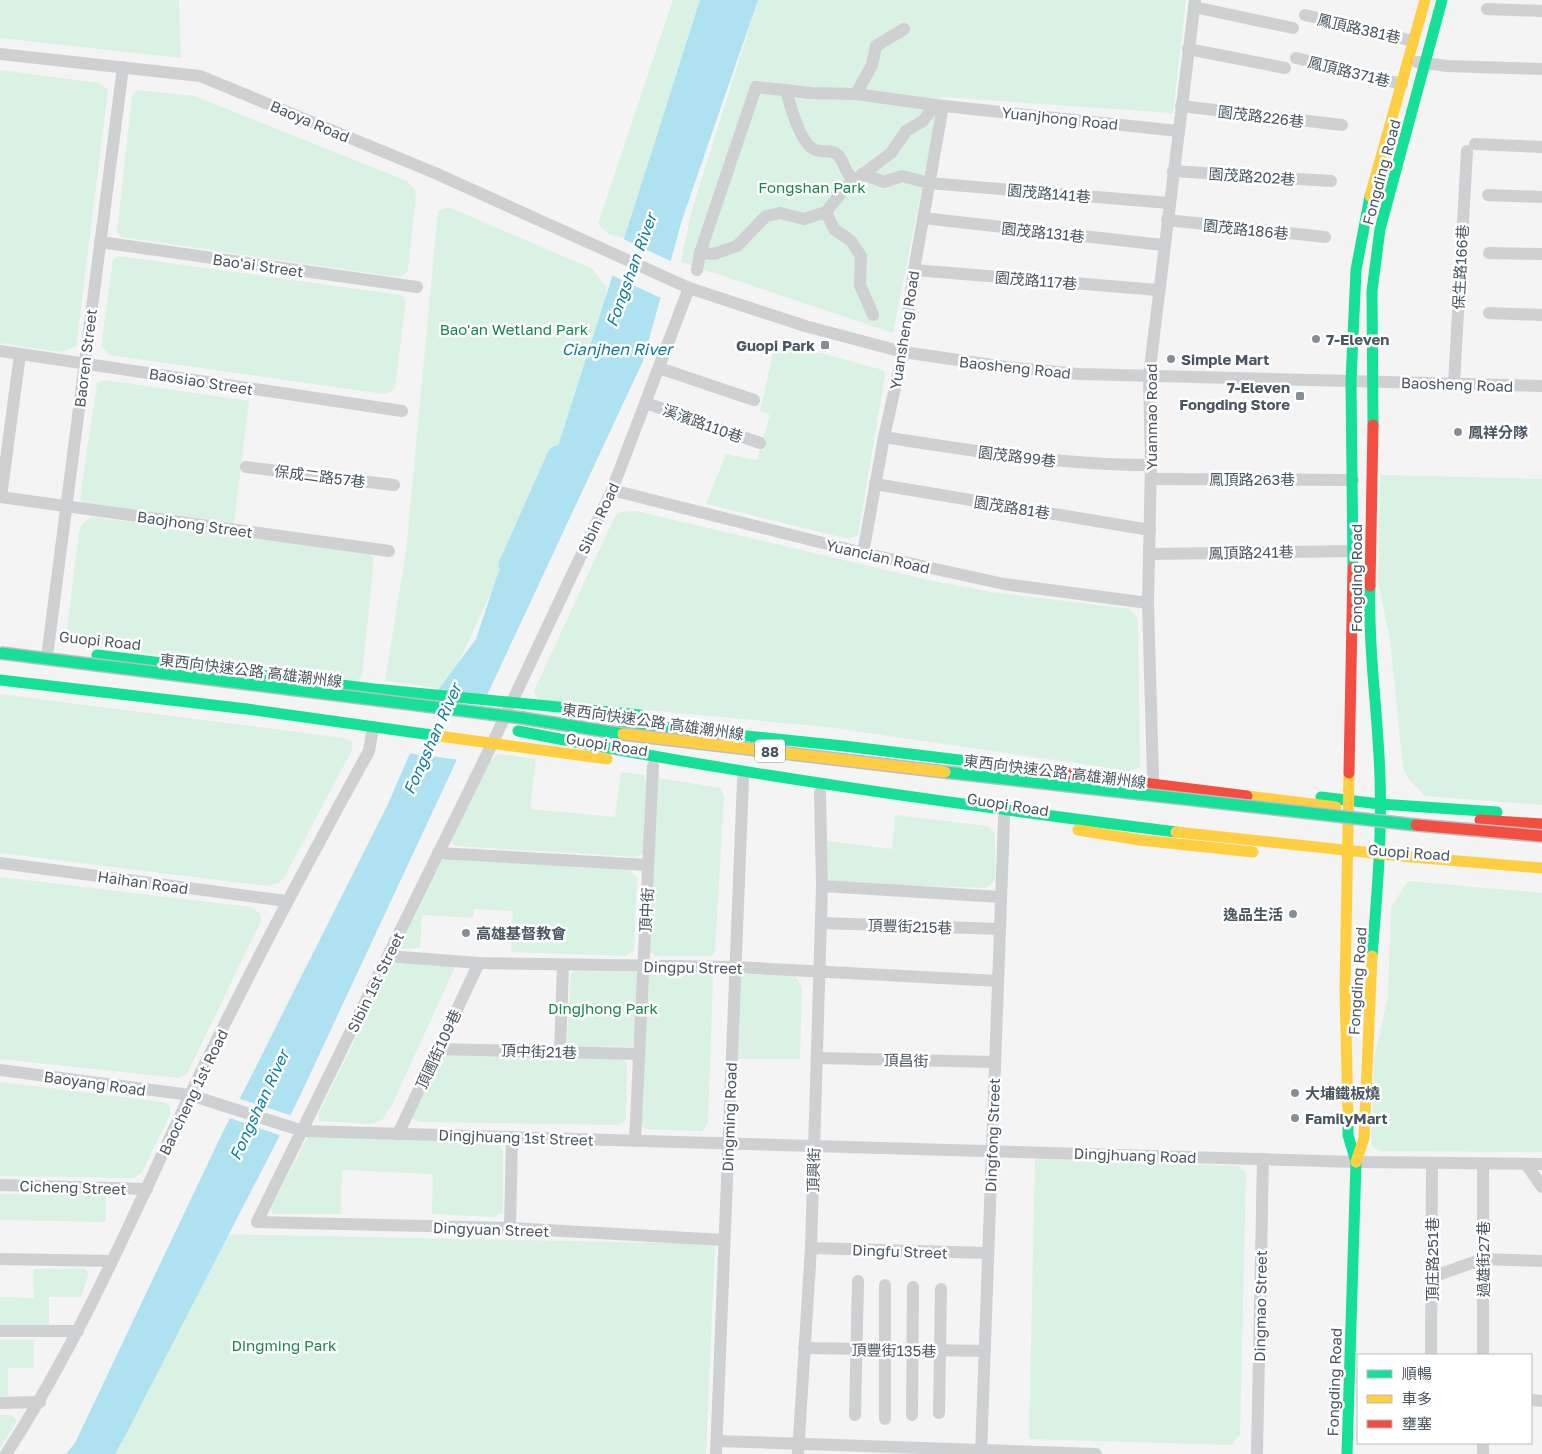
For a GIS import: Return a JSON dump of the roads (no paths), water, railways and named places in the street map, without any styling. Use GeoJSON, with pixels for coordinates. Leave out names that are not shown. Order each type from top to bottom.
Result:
{"type":"FeatureCollection","features":[{"type":"Feature","properties":{"kind":"main road","name":"Fongding Road"},"geometry":{"type":"LineString","coordinates":[[1347,1454],[1353,1399],[1356,1162],[1348,1135],[1345,989],[1353,551],[1352,381],[1356,270],[1361,234],[1425,0]]}},
{"type":"Feature","properties":{"kind":"main road","name":"Fongding Road"},"geometry":{"type":"LineString","coordinates":[[1356,1162],[1364,1138],[1372,962],[1380,861],[1379,766],[1369,613],[1373,444],[1371,382],[1372,291],[1380,229],[1442,0]]}},
{"type":"Feature","properties":{"kind":"main road","name":"Guopi Road"},"geometry":{"type":"LineString","coordinates":[[0,643],[489,702],[846,736],[1349,804]]}},
{"type":"Feature","properties":{"kind":"main road","name":"東西向快速公路 高雄潮州線"},"geometry":{"type":"LineString","coordinates":[[0,653],[220,682],[522,718],[618,733],[1144,796],[1357,820],[1542,836]]}},
{"type":"Feature","properties":{"kind":"main road","name":"東西向快速公路 高雄潮州線"},"geometry":{"type":"LineString","coordinates":[[0,669],[340,710]]}},
{"type":"Feature","properties":{"kind":"main road"},"geometry":{"type":"LineString","coordinates":[[0,680],[247,709],[373,727]]}},
{"type":"Feature","properties":{"kind":"main road"},"geometry":{"type":"LineString","coordinates":[[522,718],[614,722],[825,744],[1467,819],[1542,824]]}},
{"type":"Feature","properties":{"kind":"main road","name":"Guopi Road"},"geometry":{"type":"LineString","coordinates":[[373,727],[493,742],[1140,840],[1348,857]]}},
{"type":"Feature","properties":{"kind":"main road","name":"東西向快速公路 高雄潮州線"},"geometry":{"type":"LineString","coordinates":[[489,728],[786,766]]}},
{"type":"Feature","properties":{"kind":"main road"},"geometry":{"type":"LineString","coordinates":[[518,732],[742,772],[1348,857],[1380,861],[1459,862],[1542,868]]}},
{"type":"Feature","properties":{"kind":"main road"},"geometry":{"type":"LineString","coordinates":[[1380,808],[1542,814]]}},
{"type":"Feature","properties":{"kind":"main road"},"geometry":{"type":"LineString","coordinates":[[1336,832],[1395,838]]}},
{"type":"Feature","properties":{"kind":"main road","name":"Guopi Road"},"geometry":{"type":"LineString","coordinates":[[1380,861],[1542,878]]}},
{"type":"Feature","properties":{"kind":"street"},"geometry":{"type":"LineString","coordinates":[[1194,3],[1294,28]]}},
{"type":"Feature","properties":{"kind":"street","name":"Yuanmao Road"},"geometry":{"type":"LineString","coordinates":[[1153,776],[1148,603],[1151,465],[1149,376],[1163,245],[1194,3]]}},
{"type":"Feature","properties":{"kind":"street"},"geometry":{"type":"LineString","coordinates":[[1487,9],[1542,11]]}},
{"type":"Feature","properties":{"kind":"street","name":"鳳頂路381巷"},"geometry":{"type":"LineString","coordinates":[[1305,16],[1413,40]]}},
{"type":"Feature","properties":{"kind":"street"},"geometry":{"type":"LineString","coordinates":[[856,94],[872,65],[876,46],[904,29]]}},
{"type":"Feature","properties":{"kind":"street"},"geometry":{"type":"LineString","coordinates":[[1188,49],[1285,68]]}},
{"type":"Feature","properties":{"kind":"street","name":"Baoya Road"},"geometry":{"type":"LineString","coordinates":[[0,54],[200,76],[435,174],[689,288]]}},
{"type":"Feature","properties":{"kind":"street","name":"鳳頂路371巷"},"geometry":{"type":"LineString","coordinates":[[1296,58],[1402,84]]}},
{"type":"Feature","properties":{"kind":"street"},"geometry":{"type":"LineString","coordinates":[[1408,60],[1426,64],[1542,69]]}},
{"type":"Feature","properties":{"kind":"street","name":"Baoren Street"},"geometry":{"type":"LineString","coordinates":[[48,649],[123,67]]}},
{"type":"Feature","properties":{"kind":"street","name":"Yuanjhong Road"},"geometry":{"type":"LineString","coordinates":[[700,253],[756,87],[856,94],[939,106],[1178,131]]}},
{"type":"Feature","properties":{"kind":"street"},"geometry":{"type":"LineString","coordinates":[[786,90],[789,106],[797,119],[804,142],[814,150],[832,152],[838,155],[846,174],[858,177]]}},
{"type":"Feature","properties":{"kind":"street"},"geometry":{"type":"LineString","coordinates":[[698,270],[700,253],[714,254],[737,246],[766,216],[780,213],[804,219],[826,212],[846,186],[891,153],[906,131],[923,121],[939,106]]}},
{"type":"Feature","properties":{"kind":"street","name":"Yuansheng Road"},"geometry":{"type":"LineString","coordinates":[[863,554],[884,436],[903,352],[939,106]]}},
{"type":"Feature","properties":{"kind":"street","name":"園茂路226巷"},"geometry":{"type":"LineString","coordinates":[[1181,106],[1342,125]]}},
{"type":"Feature","properties":{"kind":"street","name":"保生路166巷"},"geometry":{"type":"LineString","coordinates":[[1454,384],[1471,148],[1542,147]]}},
{"type":"Feature","properties":{"kind":"street","name":"園茂路202巷"},"geometry":{"type":"LineString","coordinates":[[1173,171],[1331,181]]}},
{"type":"Feature","properties":{"kind":"street","name":"園茂路141巷"},"geometry":{"type":"LineString","coordinates":[[858,177],[884,182],[902,176],[929,182],[1169,203]]}},
{"type":"Feature","properties":{"kind":"street"},"geometry":{"type":"LineString","coordinates":[[1488,195],[1542,197]]}},
{"type":"Feature","properties":{"kind":"street"},"geometry":{"type":"LineString","coordinates":[[826,212],[834,229],[851,241],[861,256],[860,285],[873,315]]}},
{"type":"Feature","properties":{"kind":"street","name":"園茂路131巷"},"geometry":{"type":"LineString","coordinates":[[923,218],[1163,245]]}},
{"type":"Feature","properties":{"kind":"street","name":"園茂路186巷"},"geometry":{"type":"LineString","coordinates":[[1167,220],[1325,237]]}},
{"type":"Feature","properties":{"kind":"street","name":"Bao'ai Street"},"geometry":{"type":"LineString","coordinates":[[100,242],[417,287]]}},
{"type":"Feature","properties":{"kind":"street"},"geometry":{"type":"LineString","coordinates":[[1489,253],[1542,254]]}},
{"type":"Feature","properties":{"kind":"street","name":"園茂路117巷"},"geometry":{"type":"LineString","coordinates":[[914,270],[1158,290]]}},
{"type":"Feature","properties":{"kind":"street","name":"Baosheng Road"},"geometry":{"type":"LineString","coordinates":[[689,288],[805,326],[903,352],[1042,371],[1149,376],[1542,386]]}},
{"type":"Feature","properties":{"kind":"street","name":"Sibin Road"},"geometry":{"type":"LineString","coordinates":[[493,742],[612,490],[689,288]]}},
{"type":"Feature","properties":{"kind":"street"},"geometry":{"type":"LineString","coordinates":[[1489,313],[1542,315]]}},
{"type":"Feature","properties":{"kind":"street","name":"Baosiao Street"},"geometry":{"type":"LineString","coordinates":[[0,351],[402,411]]}},
{"type":"Feature","properties":{"kind":"street"},"geometry":{"type":"LineString","coordinates":[[1,497],[20,354]]}},
{"type":"Feature","properties":{"kind":"street"},"geometry":{"type":"LineString","coordinates":[[659,368],[754,400]]}},
{"type":"Feature","properties":{"kind":"street","name":"溪濱路110巷"},"geometry":{"type":"LineString","coordinates":[[646,403],[760,443]]}},
{"type":"Feature","properties":{"kind":"street","name":"園茂路99巷"},"geometry":{"type":"LineString","coordinates":[[884,436],[1022,458],[1112,465],[1151,465]]}},
{"type":"Feature","properties":{"kind":"street","name":"保成二路57巷"},"geometry":{"type":"LineString","coordinates":[[246,467],[394,485]]}},
{"type":"Feature","properties":{"kind":"street","name":"鳳頂路263巷"},"geometry":{"type":"LineString","coordinates":[[1150,479],[1353,480]]}},
{"type":"Feature","properties":{"kind":"street","name":"園茂路81巷"},"geometry":{"type":"LineString","coordinates":[[875,484],[1150,530]]}},
{"type":"Feature","properties":{"kind":"street","name":"Yuancian Road"},"geometry":{"type":"LineString","coordinates":[[612,490],[863,554],[1004,584],[1148,603]]}},
{"type":"Feature","properties":{"kind":"street","name":"Baojhong Street"},"geometry":{"type":"LineString","coordinates":[[1,497],[389,551]]}},
{"type":"Feature","properties":{"kind":"street","name":"鳳頂路241巷"},"geometry":{"type":"LineString","coordinates":[[1149,554],[1353,551]]}},
{"type":"Feature","properties":{"kind":"street","name":"Baocheng 1st Road"},"geometry":{"type":"LineString","coordinates":[[6,1454],[40,1402],[78,1331],[190,1095],[286,901],[369,751],[373,727]]}},
{"type":"Feature","properties":{"kind":"street","name":"Sibin 1st Street"},"geometry":{"type":"LineString","coordinates":[[257,1222],[493,742]]}},
{"type":"Feature","properties":{"kind":"street","name":"頂中街"},"geometry":{"type":"LineString","coordinates":[[635,1141],[653,766]]}},
{"type":"Feature","properties":{"kind":"street","name":"Dingming Road"},"geometry":{"type":"LineString","coordinates":[[716,1448],[742,780]]}},
{"type":"Feature","properties":{"kind":"street","name":"頂興街"},"geometry":{"type":"LineString","coordinates":[[798,1449],[811,1248],[822,886],[820,793]]}},
{"type":"Feature","properties":{"kind":"street","name":"Dingfong Street"},"geometry":{"type":"LineString","coordinates":[[981,1453],[1004,818]]}},
{"type":"Feature","properties":{"kind":"street"},"geometry":{"type":"LineString","coordinates":[[438,853],[648,866]]}},
{"type":"Feature","properties":{"kind":"street","name":"Haihan Road"},"geometry":{"type":"LineString","coordinates":[[0,863],[286,901]]}},
{"type":"Feature","properties":{"kind":"street"},"geometry":{"type":"LineString","coordinates":[[822,886],[1001,897]]}},
{"type":"Feature","properties":{"kind":"street","name":"頂豐街215巷"},"geometry":{"type":"LineString","coordinates":[[821,923],[1000,929]]}},
{"type":"Feature","properties":{"kind":"street","name":"Dingpu Street"},"geometry":{"type":"LineString","coordinates":[[388,956],[479,963],[735,967],[998,981]]}},
{"type":"Feature","properties":{"kind":"street","name":"頂圃街109巷"},"geometry":{"type":"LineString","coordinates":[[398,1134],[479,963]]}},
{"type":"Feature","properties":{"kind":"street"},"geometry":{"type":"LineString","coordinates":[[560,1052],[563,965]]}},
{"type":"Feature","properties":{"kind":"street","name":"頂中街21巷"},"geometry":{"type":"LineString","coordinates":[[438,1049],[640,1054]]}},
{"type":"Feature","properties":{"kind":"street","name":"頂昌街"},"geometry":{"type":"LineString","coordinates":[[817,1058],[995,1062]]}},
{"type":"Feature","properties":{"kind":"street","name":"Baoyang Road"},"geometry":{"type":"LineString","coordinates":[[0,1070],[190,1095],[303,1131]]}},
{"type":"Feature","properties":{"kind":"street","name":"Dingjhuang 1st Street"},"geometry":{"type":"LineString","coordinates":[[303,1131],[728,1144]]}},
{"type":"Feature","properties":{"kind":"street"},"geometry":{"type":"LineString","coordinates":[[510,1228],[512,1137]]}},
{"type":"Feature","properties":{"kind":"street","name":"Dingjhuang Road"},"geometry":{"type":"LineString","coordinates":[[728,1144],[1356,1162],[1542,1164]]}},
{"type":"Feature","properties":{"kind":"street","name":"Dingmao Street"},"geometry":{"type":"LineString","coordinates":[[1257,1454],[1263,1159]]}},
{"type":"Feature","properties":{"kind":"street","name":"頂庄路251巷"},"geometry":{"type":"LineString","coordinates":[[1431,1354],[1432,1163]]}},
{"type":"Feature","properties":{"kind":"street","name":"過雄街27巷"},"geometry":{"type":"LineString","coordinates":[[1483,1164],[1483,1354]]}},
{"type":"Feature","properties":{"kind":"street"},"geometry":{"type":"LineString","coordinates":[[1526,1164],[1542,1187]]}},
{"type":"Feature","properties":{"kind":"street","name":"Cicheng Street"},"geometry":{"type":"LineString","coordinates":[[0,1185],[146,1189]]}},
{"type":"Feature","properties":{"kind":"street","name":"Dingyuan Street"},"geometry":{"type":"LineString","coordinates":[[257,1222],[510,1228],[724,1240]]}},
{"type":"Feature","properties":{"kind":"street","name":"Dingfu Street"},"geometry":{"type":"LineString","coordinates":[[811,1248],[988,1253]]}},
{"type":"Feature","properties":{"kind":"street"},"geometry":{"type":"LineString","coordinates":[[0,1259],[112,1261]]}},
{"type":"Feature","properties":{"kind":"street"},"geometry":{"type":"LineString","coordinates":[[1432,1277],[1483,1259],[1542,1261]]}},
{"type":"Feature","properties":{"kind":"street"},"geometry":{"type":"LineString","coordinates":[[855,1416],[858,1282]]}},
{"type":"Feature","properties":{"kind":"street"},"geometry":{"type":"LineString","coordinates":[[884,1285],[884,1419]]}},
{"type":"Feature","properties":{"kind":"street"},"geometry":{"type":"LineString","coordinates":[[912,1415],[911,1350],[913,1286]]}},
{"type":"Feature","properties":{"kind":"street"},"geometry":{"type":"LineString","coordinates":[[939,1413],[941,1289]]}},
{"type":"Feature","properties":{"kind":"street"},"geometry":{"type":"LineString","coordinates":[[0,1332],[78,1331]]}},
{"type":"Feature","properties":{"kind":"street","name":"頂豐街135巷"},"geometry":{"type":"LineString","coordinates":[[804,1348],[985,1351]]}},
{"type":"Feature","properties":{"kind":"street"},"geometry":{"type":"LineString","coordinates":[[0,1403],[40,1402]]}},
{"type":"Feature","properties":{"kind":"street"},"geometry":{"type":"LineString","coordinates":[[716,1448],[1096,1454]]}},
{"type":"Feature","properties":{"kind":"water","name":"Cianjhen River"},"geometry":{"type":"Polygon","coordinates":[[[700,0],[758,0],[682,220],[643,361],[299,1098],[126,1434],[115,1454],[66,1454],[75,1443],[219,1140],[388,804],[436,693],[476,639],[498,573],[536,516],[700,0]]]}},
{"type":"Feature","properties":{"kind":"waterway","name":"Fongshan River"},"geometry":{"type":"LineString","coordinates":[[508,565],[557,455]]}},
{"type":"Feature","properties":{"kind":"place","name":"7-Eleven"},"geometry":{"type":"Point","coordinates":[1316,339]}},
{"type":"Feature","properties":{"kind":"place","name":"Guopi Park"},"geometry":{"type":"Point","coordinates":[825,345]}},
{"type":"Feature","properties":{"kind":"place","name":"Simple Mart"},"geometry":{"type":"Point","coordinates":[1171,359]}},
{"type":"Feature","properties":{"kind":"place","name":"7-Eleven Fongding Store"},"geometry":{"type":"Point","coordinates":[1300,396]}},
{"type":"Feature","properties":{"kind":"place","name":"鳳祥分隊"},"geometry":{"type":"Point","coordinates":[1458,432]}},
{"type":"Feature","properties":{"kind":"place","name":"逸品生活"},"geometry":{"type":"Point","coordinates":[1293,914]}},
{"type":"Feature","properties":{"kind":"place","name":"高雄基督教會"},"geometry":{"type":"Point","coordinates":[466,933]}},
{"type":"Feature","properties":{"kind":"place","name":"大埔鐵板燒"},"geometry":{"type":"Point","coordinates":[1295,1093]}},
{"type":"Feature","properties":{"kind":"place","name":"FamilyMart"},"geometry":{"type":"Point","coordinates":[1295,1118]}},
{"type":"Feature","properties":{"kind":"park label","name":"Fongshan Park"},"geometry":{"type":"Point","coordinates":[812,187]}},
{"type":"Feature","properties":{"kind":"park label","name":"Bao'an Wetland Park"},"geometry":{"type":"Point","coordinates":[514,329]}},
{"type":"Feature","properties":{"kind":"park label","name":"Dingjhong Park"},"geometry":{"type":"Point","coordinates":[603,1008]}},
{"type":"Feature","properties":{"kind":"park label","name":"Dingming Park"},"geometry":{"type":"Point","coordinates":[284,1345]}}]}
